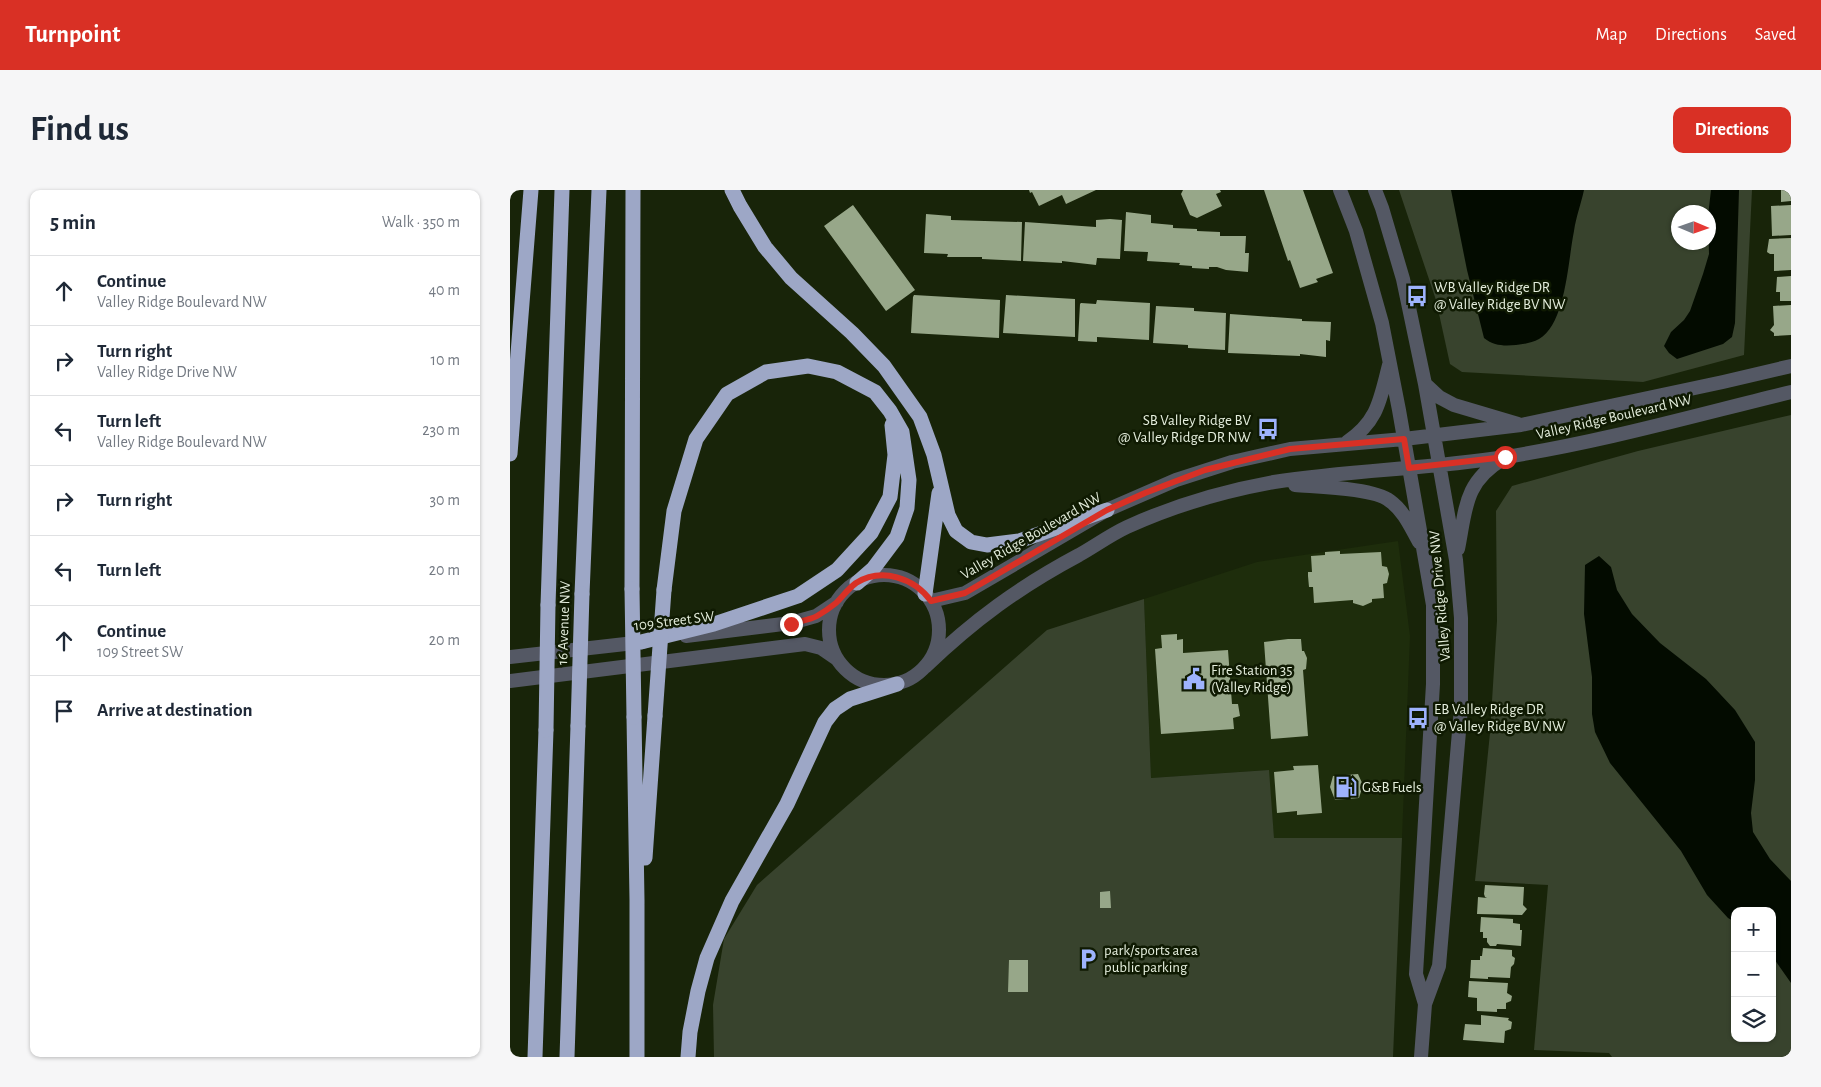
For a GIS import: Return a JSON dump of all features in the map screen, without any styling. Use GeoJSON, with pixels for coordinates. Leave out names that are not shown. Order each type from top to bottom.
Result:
{"type":"FeatureCollection","features":[{"type":"Feature","properties":{"kind":"highway"},"geometry":{"type":"LineString","coordinates":[[510,454],[531,190]]}},
{"type":"Feature","properties":{"kind":"highway","name":"16 Avenue NW"},"geometry":{"type":"LineString","coordinates":[[535,1057],[562,190]]}},
{"type":"Feature","properties":{"kind":"highway","name":"16 Avenue NW"},"geometry":{"type":"LineString","coordinates":[[567,1057],[582,594],[599,190]]}},
{"type":"Feature","properties":{"kind":"highway"},"geometry":{"type":"LineString","coordinates":[[632,190],[632,589],[638,1057]]}},
{"type":"Feature","properties":{"kind":"highway"},"geometry":{"type":"LineString","coordinates":[[732,190],[765,247],[791,278],[852,333],[884,366],[920,417],[934,455],[948,515],[956,531],[971,542],[988,545],[1019,541],[1107,510]]}},
{"type":"Feature","properties":{"kind":"highway"},"geometry":{"type":"LineString","coordinates":[[638,946],[653,767],[664,590],[674,511],[696,439],[727,394],[766,372],[808,366],[837,372],[875,392],[890,411],[902,432],[907,455],[909,480],[907,508],[896,537],[873,569],[857,583]]}},
{"type":"Feature","properties":{"kind":"highway"},"geometry":{"type":"LineString","coordinates":[[641,642],[714,624],[798,596],[837,570],[871,533],[890,497],[895,454],[890,411]]}},
{"type":"Feature","properties":{"kind":"highway"},"geometry":{"type":"LineString","coordinates":[[928,597],[940,482]]}},
{"type":"Feature","properties":{"kind":"highway"},"geometry":{"type":"LineString","coordinates":[[688,1057],[690,1032],[707,958],[732,901],[787,804],[825,722],[835,709],[850,699],[897,684]]}},
{"type":"Feature","properties":{"kind":"street","name":"Valley Ridge Drive NW"},"geometry":{"type":"LineString","coordinates":[[1340,190],[1356,231],[1372,284],[1390,362],[1433,604],[1433,684],[1416,974],[1425,1004]]}},
{"type":"Feature","properties":{"kind":"street","name":"Valley Ridge Drive NW"},"geometry":{"type":"LineString","coordinates":[[1375,190],[1403,279],[1425,384],[1456,560],[1462,641],[1461,708],[1439,966],[1425,1004],[1421,1057]]}},
{"type":"Feature","properties":{"kind":"street"},"geometry":{"type":"LineString","coordinates":[[1345,443],[1361,432],[1372,418],[1390,362]]}},
{"type":"Feature","properties":{"kind":"street","name":"Valley Ridge Boulevard NW"},"geometry":{"type":"LineString","coordinates":[[928,597],[965,593],[1107,510],[1176,480],[1232,462],[1290,449],[1435,436],[1521,425],[1791,366]]}},
{"type":"Feature","properties":{"kind":"street"},"geometry":{"type":"LineString","coordinates":[[1425,384],[1439,397],[1454,405],[1521,425]]}},
{"type":"Feature","properties":{"kind":"street","name":"Valley Ridge Boulevard NW"},"geometry":{"type":"LineString","coordinates":[[925,667],[958,635],[1009,596],[1052,569],[1126,527],[1186,504],[1271,483],[1332,474],[1440,465],[1505,457],[1617,435],[1791,392]]}},
{"type":"Feature","properties":{"kind":"street"},"geometry":{"type":"LineString","coordinates":[[1456,560],[1471,491],[1480,475],[1505,457]]}},
{"type":"Feature","properties":{"kind":"street"},"geometry":{"type":"LineString","coordinates":[[1271,483],[1341,489],[1378,495],[1389,500],[1402,512],[1424,552]]}},
{"type":"Feature","properties":{"kind":"street"},"geometry":{"type":"LineString","coordinates":[[875,576],[893,576],[905,579],[916,585],[928,597],[937,614],[939,628],[938,642],[933,655],[925,667],[913,677],[897,684],[884,685],[870,683],[857,678],[846,670],[838,659],[832,645],[830,631],[832,616],[837,602],[846,591],[857,583],[875,576]]}},
{"type":"Feature","properties":{"kind":"street","name":"109 Street SW"},"geometry":{"type":"LineString","coordinates":[[510,657],[791,624],[816,616],[837,602]]}},
{"type":"Feature","properties":{"kind":"street"},"geometry":{"type":"LineString","coordinates":[[510,681],[805,644],[821,648],[838,659]]}},
{"type":"Feature","properties":{"kind":"shaded area"},"geometry":{"type":"Polygon","coordinates":[[[1399,190],[1752,190],[1744,355],[1643,382],[1462,372],[1450,364],[1436,300],[1399,190]]]}},
{"type":"Feature","properties":{"kind":"shaded area"},"geometry":{"type":"Polygon","coordinates":[[[1451,190],[1584,190],[1575,226],[1560,306],[1555,320],[1548,331],[1539,339],[1516,345],[1499,345],[1484,338],[1467,270],[1451,190]]]}},
{"type":"Feature","properties":{"kind":"shaded area"},"geometry":{"type":"Polygon","coordinates":[[[1711,190],[1739,190],[1735,323],[1732,337],[1723,344],[1677,359],[1664,346],[1671,332],[1684,320],[1690,311],[1709,250],[1716,250],[1716,205],[1709,205],[1711,190]]]}},
{"type":"Feature","properties":{"kind":"shaded area"},"geometry":{"type":"Polygon","coordinates":[[[1791,415],[1791,1057],[1612,1057],[1609,1053],[1534,1050],[1548,885],[1475,881],[1490,733],[1497,621],[1496,511],[1512,486],[1638,451],[1791,415]]]}},
{"type":"Feature","properties":{"kind":"shaded area"},"geometry":{"type":"Polygon","coordinates":[[[1398,541],[1410,636],[1402,838],[1274,838],[1268,770],[1151,778],[1144,599],[1257,562],[1398,541]]]}},
{"type":"Feature","properties":{"kind":"shaded area"},"geometry":{"type":"Polygon","coordinates":[[[1599,556],[1611,567],[1617,590],[1632,614],[1660,643],[1706,679],[1735,710],[1755,742],[1755,780],[1751,813],[1753,832],[1770,859],[1791,881],[1791,983],[1776,962],[1776,907],[1731,907],[1731,920],[1728,918],[1707,895],[1681,851],[1610,763],[1595,732],[1592,714],[1592,677],[1584,614],[1585,565],[1599,556]]]}},
{"type":"Feature","properties":{"kind":"shaded area"},"geometry":{"type":"Polygon","coordinates":[[[1144,599],[1151,778],[1269,770],[1274,838],[1402,838],[1393,1057],[714,1057],[713,1005],[724,939],[757,885],[1047,630],[1144,599]]]}},
{"type":"Feature","properties":{"kind":"building"},"geometry":{"type":"Polygon","coordinates":[[[1029,190],[1096,190],[1066,204],[1062,195],[1039,206],[1029,190]]]}},
{"type":"Feature","properties":{"kind":"building"},"geometry":{"type":"Polygon","coordinates":[[[1183,190],[1220,190],[1221,192],[1216,194],[1222,206],[1197,218],[1190,215],[1181,194],[1183,190]]]}},
{"type":"Feature","properties":{"kind":"building"},"geometry":{"type":"Polygon","coordinates":[[[1264,190],[1303,190],[1333,273],[1316,279],[1318,282],[1300,288],[1290,260],[1288,261],[1264,190]]]}},
{"type":"Feature","properties":{"kind":"building"},"geometry":{"type":"Polygon","coordinates":[[[1781,190],[1791,190],[1791,201],[1781,202],[1781,190]]]}},
{"type":"Feature","properties":{"kind":"building"},"geometry":{"type":"Polygon","coordinates":[[[853,205],[915,290],[886,311],[824,226],[853,205]]]}},
{"type":"Feature","properties":{"kind":"building"},"geometry":{"type":"Polygon","coordinates":[[[1791,205],[1791,235],[1772,236],[1771,206],[1791,205]]]}},
{"type":"Feature","properties":{"kind":"building"},"geometry":{"type":"Polygon","coordinates":[[[1126,212],[1151,215],[1151,223],[1173,225],[1173,228],[1220,232],[1220,236],[1246,236],[1245,253],[1249,253],[1248,272],[1226,270],[1217,267],[1209,267],[1209,269],[1192,268],[1192,266],[1179,265],[1180,263],[1147,261],[1148,252],[1124,251],[1126,212]]]}},
{"type":"Feature","properties":{"kind":"building"},"geometry":{"type":"Polygon","coordinates":[[[926,214],[951,216],[951,220],[1022,222],[1021,261],[982,259],[982,257],[947,257],[948,254],[924,253],[926,214]]]}},
{"type":"Feature","properties":{"kind":"building"},"geometry":{"type":"Polygon","coordinates":[[[1096,220],[1122,220],[1120,259],[1097,258],[1096,265],[1062,261],[1062,263],[1023,261],[1025,222],[1096,227],[1096,220]]]}},
{"type":"Feature","properties":{"kind":"building"},"geometry":{"type":"Polygon","coordinates":[[[1791,238],[1791,270],[1774,271],[1774,254],[1767,252],[1769,239],[1791,238]]]}},
{"type":"Feature","properties":{"kind":"building"},"geometry":{"type":"Polygon","coordinates":[[[1791,276],[1791,301],[1780,301],[1780,292],[1776,292],[1777,277],[1791,276]]]}},
{"type":"Feature","properties":{"kind":"building"},"geometry":{"type":"Polygon","coordinates":[[[914,295],[1000,300],[999,338],[911,333],[914,295]]]}},
{"type":"Feature","properties":{"kind":"building"},"geometry":{"type":"Polygon","coordinates":[[[1006,295],[1075,299],[1075,337],[1003,333],[1006,295]]]}},
{"type":"Feature","properties":{"kind":"building"},"geometry":{"type":"Polygon","coordinates":[[[1097,300],[1150,303],[1149,340],[1097,337],[1097,342],[1078,341],[1080,304],[1096,304],[1097,300]]]}},
{"type":"Feature","properties":{"kind":"building"},"geometry":{"type":"Polygon","coordinates":[[[1791,305],[1791,335],[1774,336],[1774,333],[1770,330],[1774,325],[1773,306],[1791,305]]]}},
{"type":"Feature","properties":{"kind":"building"},"geometry":{"type":"Polygon","coordinates":[[[1156,306],[1194,308],[1194,311],[1226,313],[1225,350],[1188,348],[1188,345],[1153,343],[1156,306]]]}},
{"type":"Feature","properties":{"kind":"building"},"geometry":{"type":"Polygon","coordinates":[[[1230,314],[1331,322],[1330,341],[1326,340],[1326,357],[1300,354],[1300,356],[1228,353],[1230,314]]]}},
{"type":"Feature","properties":{"kind":"building"},"geometry":{"type":"Polygon","coordinates":[[[1340,551],[1340,554],[1381,552],[1382,566],[1387,567],[1389,574],[1387,583],[1383,584],[1384,598],[1372,599],[1372,602],[1363,606],[1353,603],[1353,600],[1314,603],[1313,587],[1309,587],[1308,576],[1308,572],[1312,572],[1311,556],[1325,555],[1325,552],[1340,551]]]}},
{"type":"Feature","properties":{"kind":"building","name":"Fire Station 35 (Valley Ridge)"},"geometry":{"type":"Polygon","coordinates":[[[1177,634],[1177,640],[1183,639],[1183,653],[1228,650],[1232,704],[1238,704],[1240,716],[1233,718],[1234,729],[1161,734],[1155,649],[1162,648],[1161,635],[1177,634]]]}},
{"type":"Feature","properties":{"kind":"building"},"geometry":{"type":"Polygon","coordinates":[[[1301,639],[1302,651],[1304,651],[1307,658],[1306,669],[1303,670],[1308,736],[1271,739],[1264,642],[1301,639]]]}},
{"type":"Feature","properties":{"kind":"building"},"geometry":{"type":"Polygon","coordinates":[[[1318,765],[1322,813],[1297,815],[1297,811],[1277,813],[1274,772],[1294,770],[1293,766],[1318,765]]]}},
{"type":"Feature","properties":{"kind":"building","name":"G&B Fuels"},"geometry":{"type":"Polygon","coordinates":[[[1358,774],[1363,785],[1359,798],[1335,800],[1330,787],[1333,776],[1358,774]]]}},
{"type":"Feature","properties":{"kind":"building"},"geometry":{"type":"Polygon","coordinates":[[[1485,885],[1524,887],[1523,905],[1527,909],[1522,915],[1477,914],[1478,897],[1487,898],[1484,894],[1485,885]]]}},
{"type":"Feature","properties":{"kind":"building"},"geometry":{"type":"Polygon","coordinates":[[[1110,891],[1111,908],[1100,908],[1100,892],[1110,891]]]}},
{"type":"Feature","properties":{"kind":"building"},"geometry":{"type":"Polygon","coordinates":[[[1481,917],[1513,919],[1513,923],[1520,924],[1520,930],[1522,930],[1521,946],[1497,944],[1496,946],[1490,946],[1487,938],[1483,938],[1483,932],[1480,932],[1481,917]]]}},
{"type":"Feature","properties":{"kind":"building"},"geometry":{"type":"Polygon","coordinates":[[[1483,948],[1512,950],[1512,956],[1515,958],[1514,964],[1511,967],[1510,978],[1470,978],[1471,960],[1480,960],[1483,948]]]}},
{"type":"Feature","properties":{"kind":"building"},"geometry":{"type":"Polygon","coordinates":[[[1009,960],[1028,960],[1028,992],[1008,992],[1009,960]]]}},
{"type":"Feature","properties":{"kind":"building"},"geometry":{"type":"Polygon","coordinates":[[[1469,981],[1508,983],[1507,993],[1512,996],[1511,1001],[1506,1003],[1506,1009],[1497,1009],[1497,1012],[1477,1011],[1477,998],[1468,997],[1469,981]]]}},
{"type":"Feature","properties":{"kind":"building"},"geometry":{"type":"Polygon","coordinates":[[[1481,1015],[1509,1018],[1508,1020],[1512,1022],[1511,1029],[1505,1031],[1504,1043],[1463,1040],[1465,1024],[1481,1025],[1481,1015]]]}},
{"type":"Feature","properties":{"kind":"place","name":"WB Valley Ridge DR @ Valley Ridge BV NW"},"geometry":{"type":"Point","coordinates":[1417,296]}},
{"type":"Feature","properties":{"kind":"place","name":"SB Valley Ridge BV @ Valley Ridge DR NW"},"geometry":{"type":"Point","coordinates":[1268,429]}},
{"type":"Feature","properties":{"kind":"place","name":"Fire Station 35 (Valley Ridge)"},"geometry":{"type":"Point","coordinates":[1194,679]}},
{"type":"Feature","properties":{"kind":"place","name":"EB Valley Ridge DR @ Valley Ridge BV NW"},"geometry":{"type":"Point","coordinates":[1418,718]}},
{"type":"Feature","properties":{"kind":"place","name":"G&B Fuels"},"geometry":{"type":"Point","coordinates":[1346,787]}},
{"type":"Feature","properties":{"kind":"place","name":"park/sports area public parking"},"geometry":{"type":"Point","coordinates":[1088,959]}},
{"type":"Feature","properties":{"kind":"route"},"geometry":{"type":"LineString","coordinates":[[791,624],[816,616],[837,602],[846,591],[857,583],[881,575],[905,579],[916,585],[931,601],[965,593],[1107,510],[1176,480],[1232,462],[1290,449],[1404,439],[1409,468],[1505,457]]}}]}
